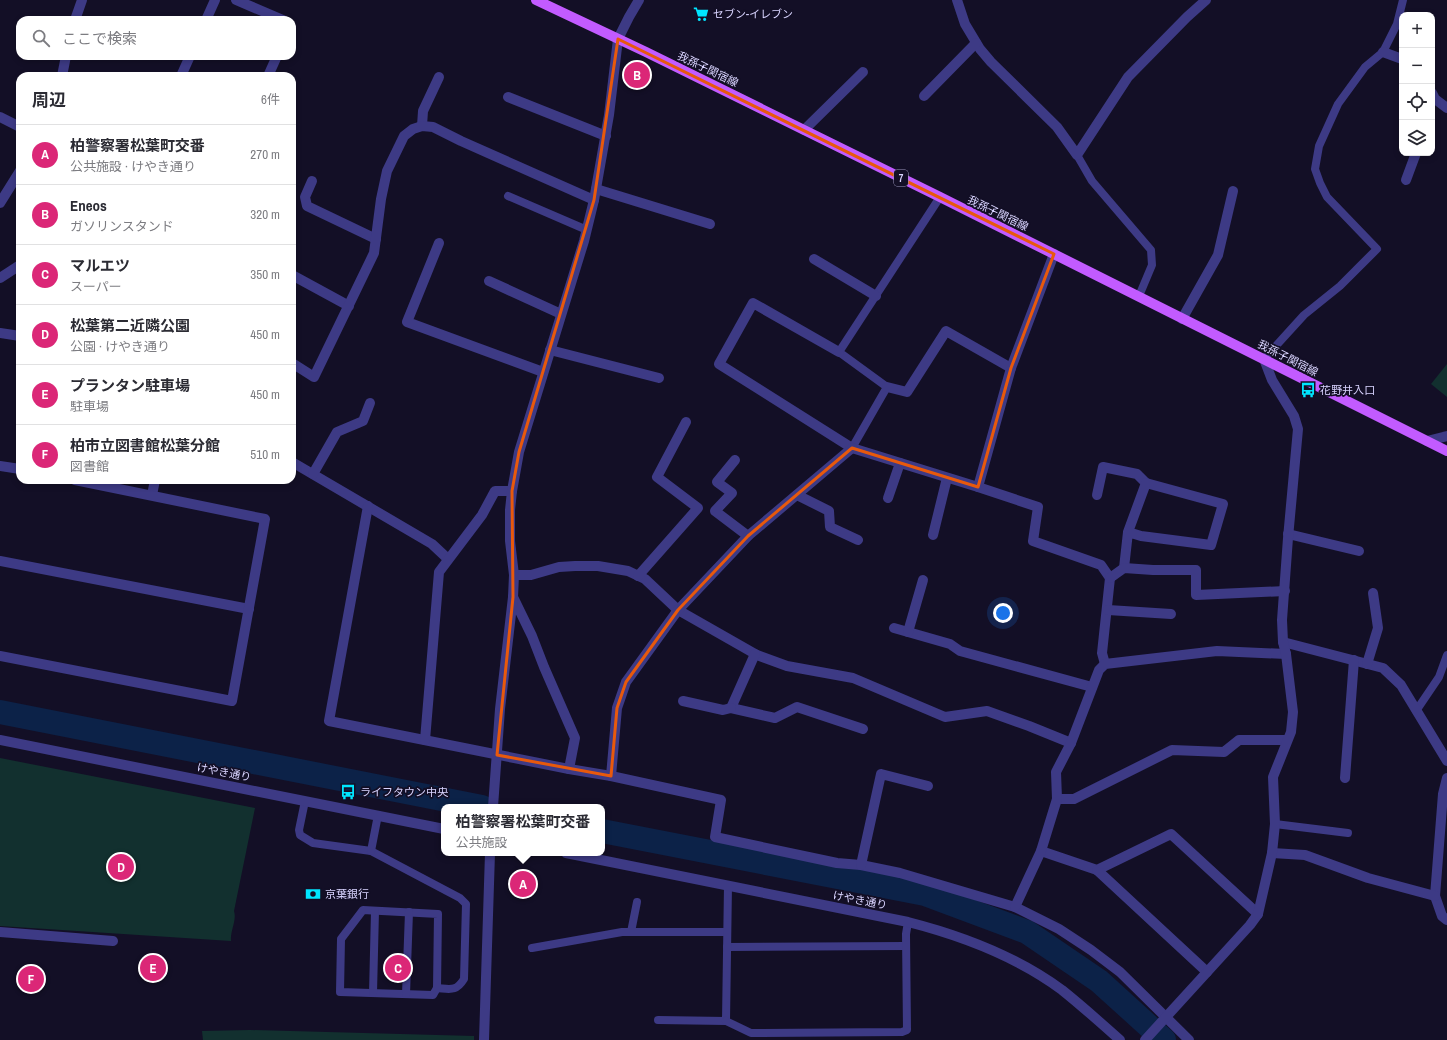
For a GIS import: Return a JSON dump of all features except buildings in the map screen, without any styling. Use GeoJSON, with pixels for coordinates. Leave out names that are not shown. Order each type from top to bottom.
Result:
{"type":"FeatureCollection","features":[{"type":"Feature","properties":{"kind":"main road","name":"我孫子関宿線"},"geometry":{"type":"LineString","coordinates":[[536,0],[618,38],[940,197],[1447,451]]}},
{"type":"Feature","properties":{"kind":"street"},"geometry":{"type":"LineString","coordinates":[[76,16],[82,0]]}},
{"type":"Feature","properties":{"kind":"street"},"geometry":{"type":"LineString","coordinates":[[208,16],[214,0]]}},
{"type":"Feature","properties":{"kind":"street"},"geometry":{"type":"LineString","coordinates":[[236,0],[274,16]]}},
{"type":"Feature","properties":{"kind":"street"},"geometry":{"type":"LineString","coordinates":[[493,803],[500,709],[513,598],[514,574],[510,541],[510,510],[512,490],[519,452],[587,230],[606,136],[618,38],[639,0]]}},
{"type":"Feature","properties":{"kind":"street"},"geometry":{"type":"LineString","coordinates":[[957,0],[965,24],[976,43],[991,62],[1057,127],[1077,155],[1128,77],[1187,17],[1206,0]]}},
{"type":"Feature","properties":{"kind":"street"},"geometry":{"type":"LineString","coordinates":[[924,96],[976,43]]}},
{"type":"Feature","properties":{"kind":"street"},"geometry":{"type":"LineString","coordinates":[[1384,52],[1399,58]]}},
{"type":"Feature","properties":{"kind":"street"},"geometry":{"type":"LineString","coordinates":[[63,72],[65,60]]}},
{"type":"Feature","properties":{"kind":"street"},"geometry":{"type":"LineString","coordinates":[[183,72],[188,60]]}},
{"type":"Feature","properties":{"kind":"street"},"geometry":{"type":"LineString","coordinates":[[270,72],[275,60]]}},
{"type":"Feature","properties":{"kind":"street"},"geometry":{"type":"LineString","coordinates":[[804,130],[863,72]]}},
{"type":"Feature","properties":{"kind":"street"},"geometry":{"type":"LineString","coordinates":[[422,126],[423,111],[439,77]]}},
{"type":"Feature","properties":{"kind":"street"},"geometry":{"type":"LineString","coordinates":[[508,97],[606,136]]}},
{"type":"Feature","properties":{"kind":"street"},"geometry":{"type":"LineString","coordinates":[[1435,101],[1447,108]]}},
{"type":"Feature","properties":{"kind":"street"},"geometry":{"type":"LineString","coordinates":[[0,117],[16,125]]}},
{"type":"Feature","properties":{"kind":"street"},"geometry":{"type":"LineString","coordinates":[[296,366],[314,377],[374,253],[381,200],[387,171],[404,136],[413,129],[422,126],[433,127],[594,200]]}},
{"type":"Feature","properties":{"kind":"street"},"geometry":{"type":"LineString","coordinates":[[1406,180],[1415,156]]}},
{"type":"Feature","properties":{"kind":"street"},"geometry":{"type":"LineString","coordinates":[[0,203],[16,177]]}},
{"type":"Feature","properties":{"kind":"street"},"geometry":{"type":"LineString","coordinates":[[312,181],[305,197],[307,206],[376,239]]}},
{"type":"Feature","properties":{"kind":"street"},"geometry":{"type":"LineString","coordinates":[[596,189],[710,224]]}},
{"type":"Feature","properties":{"kind":"street"},"geometry":{"type":"LineString","coordinates":[[1182,319],[1218,255],[1233,191]]}},
{"type":"Feature","properties":{"kind":"street"},"geometry":{"type":"LineString","coordinates":[[439,243],[407,322],[543,372]]}},
{"type":"Feature","properties":{"kind":"street"},"geometry":{"type":"LineString","coordinates":[[978,487],[1010,368],[1054,254]]}},
{"type":"Feature","properties":{"kind":"street"},"geometry":{"type":"LineString","coordinates":[[814,259],[876,296]]}},
{"type":"Feature","properties":{"kind":"street"},"geometry":{"type":"LineString","coordinates":[[0,278],[16,268]]}},
{"type":"Feature","properties":{"kind":"street"},"geometry":{"type":"LineString","coordinates":[[296,277],[349,306]]}},
{"type":"Feature","properties":{"kind":"street"},"geometry":{"type":"LineString","coordinates":[[489,281],[561,314]]}},
{"type":"Feature","properties":{"kind":"street"},"geometry":{"type":"LineString","coordinates":[[839,352],[753,303],[718,364],[852,448],[1038,507],[1033,541],[1101,565],[1110,578],[1108,610],[1102,653],[1105,664]]}},
{"type":"Feature","properties":{"kind":"street"},"geometry":{"type":"LineString","coordinates":[[887,387],[907,392],[946,331],[1010,368]]}},
{"type":"Feature","properties":{"kind":"street"},"geometry":{"type":"LineString","coordinates":[[0,333],[16,335]]}},
{"type":"Feature","properties":{"kind":"street"},"geometry":{"type":"LineString","coordinates":[[550,350],[659,378]]}},
{"type":"Feature","properties":{"kind":"street"},"geometry":{"type":"LineString","coordinates":[[1145,1040],[1250,925],[1258,914],[1272,853],[1275,824],[1273,777],[1291,732],[1293,712],[1286,654],[1283,642],[1282,620],[1298,429],[1294,416],[1272,380],[1264,359]]}},
{"type":"Feature","properties":{"kind":"street"},"geometry":{"type":"LineString","coordinates":[[313,474],[337,432],[363,421],[370,403]]}},
{"type":"Feature","properties":{"kind":"street"},"geometry":{"type":"LineString","coordinates":[[638,576],[698,508],[657,477],[686,422]]}},
{"type":"Feature","properties":{"kind":"street"},"geometry":{"type":"LineString","coordinates":[[1427,441],[1447,436]]}},
{"type":"Feature","properties":{"kind":"street"},"geometry":{"type":"LineString","coordinates":[[611,776],[617,708],[626,682],[678,610],[748,536],[852,448]]}},
{"type":"Feature","properties":{"kind":"street"},"geometry":{"type":"LineString","coordinates":[[735,460],[716,482],[732,493],[715,511],[748,536]]}},
{"type":"Feature","properties":{"kind":"street"},"geometry":{"type":"LineString","coordinates":[[888,498],[900,463]]}},
{"type":"Feature","properties":{"kind":"street"},"geometry":{"type":"LineString","coordinates":[[296,464],[432,544],[448,559]]}},
{"type":"Feature","properties":{"kind":"street"},"geometry":{"type":"LineString","coordinates":[[0,466],[16,469]]}},
{"type":"Feature","properties":{"kind":"street"},"geometry":{"type":"LineString","coordinates":[[1097,495],[1103,467],[1137,474],[1146,483],[1223,504],[1211,545],[1141,536],[1128,532]]}},
{"type":"Feature","properties":{"kind":"street"},"geometry":{"type":"LineString","coordinates":[[933,535],[947,478]]}},
{"type":"Feature","properties":{"kind":"street"},"geometry":{"type":"LineString","coordinates":[[1124,568],[1128,532],[1146,483]]}},
{"type":"Feature","properties":{"kind":"street"},"geometry":{"type":"LineString","coordinates":[[0,656],[232,701],[265,519],[96,484]]}},
{"type":"Feature","properties":{"kind":"street"},"geometry":{"type":"LineString","coordinates":[[152,495],[155,484]]}},
{"type":"Feature","properties":{"kind":"street"},"geometry":{"type":"LineString","coordinates":[[425,740],[439,572],[482,515],[495,490],[512,490]]}},
{"type":"Feature","properties":{"kind":"street"},"geometry":{"type":"LineString","coordinates":[[797,495],[829,512],[830,527],[858,540]]}},
{"type":"Feature","properties":{"kind":"street"},"geometry":{"type":"LineString","coordinates":[[368,506],[328,721],[569,770],[611,776],[721,800],[715,837],[837,863],[861,865],[900,873],[1015,907],[1059,929],[1091,950],[1120,972],[1163,1020],[1190,1040]]}},
{"type":"Feature","properties":{"kind":"street"},"geometry":{"type":"LineString","coordinates":[[1288,534],[1359,551]]}},
{"type":"Feature","properties":{"kind":"street"},"geometry":{"type":"LineString","coordinates":[[0,561],[249,609]]}},
{"type":"Feature","properties":{"kind":"street"},"geometry":{"type":"LineString","coordinates":[[514,574],[531,574],[559,567],[598,566],[628,571],[644,579],[678,610],[755,654],[787,666],[853,678],[945,717],[986,711],[1071,743]]}},
{"type":"Feature","properties":{"kind":"street"},"geometry":{"type":"LineString","coordinates":[[1110,578],[1124,568],[1196,570],[1196,594],[1285,591]]}},
{"type":"Feature","properties":{"kind":"street"},"geometry":{"type":"LineString","coordinates":[[908,632],[923,580]]}},
{"type":"Feature","properties":{"kind":"street"},"geometry":{"type":"LineString","coordinates":[[1367,664],[1378,628],[1373,593]]}},
{"type":"Feature","properties":{"kind":"street"},"geometry":{"type":"LineString","coordinates":[[513,598],[532,636],[544,668],[576,738],[569,770]]}},
{"type":"Feature","properties":{"kind":"street"},"geometry":{"type":"LineString","coordinates":[[1108,610],[1171,614]]}},
{"type":"Feature","properties":{"kind":"street"},"geometry":{"type":"LineString","coordinates":[[894,628],[950,644],[960,651],[1092,687]]}},
{"type":"Feature","properties":{"kind":"street"},"geometry":{"type":"LineString","coordinates":[[1283,642],[1383,668],[1401,685],[1447,761]]}},
{"type":"Feature","properties":{"kind":"street"},"geometry":{"type":"LineString","coordinates":[[1015,907],[1041,851],[1057,799],[1056,772],[1071,743],[1099,670],[1105,664],[1217,651],[1286,654]]}},
{"type":"Feature","properties":{"kind":"street"},"geometry":{"type":"LineString","coordinates":[[731,708],[755,654]]}},
{"type":"Feature","properties":{"kind":"street"},"geometry":{"type":"LineString","coordinates":[[1345,778],[1354,660]]}},
{"type":"Feature","properties":{"kind":"street"},"geometry":{"type":"LineString","coordinates":[[683,701],[723,710],[731,708],[775,718],[797,707],[863,729]]}},
{"type":"Feature","properties":{"kind":"street","name":"けやき通り"},"geometry":{"type":"LineString","coordinates":[[0,740],[441,827]]}},
{"type":"Feature","properties":{"kind":"street"},"geometry":{"type":"LineString","coordinates":[[1057,799],[1074,798],[1172,750],[1224,752],[1239,740],[1287,740]]}},
{"type":"Feature","properties":{"kind":"street"},"geometry":{"type":"LineString","coordinates":[[861,865],[881,774],[928,786]]}},
{"type":"Feature","properties":{"kind":"street"},"geometry":{"type":"LineString","coordinates":[[1447,778],[1443,794],[1435,896],[1442,916],[1447,920]]}},
{"type":"Feature","properties":{"kind":"street"},"geometry":{"type":"LineString","coordinates":[[1097,870],[1171,834],[1258,914]]}},
{"type":"Feature","properties":{"kind":"street"},"geometry":{"type":"LineString","coordinates":[[1041,851],[1097,870],[1207,972]]}},
{"type":"Feature","properties":{"kind":"street"},"geometry":{"type":"LineString","coordinates":[[1272,853],[1305,855],[1368,878],[1435,896]]}},
{"type":"Feature","properties":{"kind":"street"},"geometry":{"type":"LineString","coordinates":[[484,1040],[490,856]]}},
{"type":"Feature","properties":{"kind":"street","name":"けやき通り"},"geometry":{"type":"LineString","coordinates":[[581,856],[941,930],[970,940],[1006,956],[1036,973],[1061,989],[1120,1040]]}},
{"type":"Feature","properties":{"kind":"street"},"geometry":{"type":"LineString","coordinates":[[0,932],[113,941]]}},
{"type":"Feature","properties":{"kind":"lane"},"geometry":{"type":"LineString","coordinates":[[1264,359],[1304,315],[1340,286],[1377,248],[1327,197],[1315,169],[1319,146],[1338,104],[1365,67],[1384,52],[1397,24],[1403,0]]}},
{"type":"Feature","properties":{"kind":"lane"},"geometry":{"type":"LineString","coordinates":[[1077,155],[1092,181],[1151,250],[1152,265],[1139,296]]}},
{"type":"Feature","properties":{"kind":"lane"},"geometry":{"type":"LineString","coordinates":[[508,196],[587,230]]}},
{"type":"Feature","properties":{"kind":"lane"},"geometry":{"type":"LineString","coordinates":[[852,448],[887,387],[839,352],[940,197]]}},
{"type":"Feature","properties":{"kind":"lane"},"geometry":{"type":"LineString","coordinates":[[1416,711],[1439,677],[1447,655]]}},
{"type":"Feature","properties":{"kind":"lane"},"geometry":{"type":"LineString","coordinates":[[305,801],[299,830],[300,835],[313,843],[371,851],[460,898],[466,904],[464,979],[460,986],[455,989],[437,988]]}},
{"type":"Feature","properties":{"kind":"lane"},"geometry":{"type":"LineString","coordinates":[[371,851],[378,815]]}},
{"type":"Feature","properties":{"kind":"lane"},"geometry":{"type":"LineString","coordinates":[[1275,824],[1348,833]]}},
{"type":"Feature","properties":{"kind":"lane"},"geometry":{"type":"LineString","coordinates":[[726,1021],[728,885]]}},
{"type":"Feature","properties":{"kind":"lane"},"geometry":{"type":"LineString","coordinates":[[631,932],[637,902]]}},
{"type":"Feature","properties":{"kind":"lane"},"geometry":{"type":"LineString","coordinates":[[363,910],[409,912],[438,914],[437,988],[433,995],[340,992],[341,939],[363,910]]}},
{"type":"Feature","properties":{"kind":"lane"},"geometry":{"type":"LineString","coordinates":[[373,993],[375,911]]}},
{"type":"Feature","properties":{"kind":"lane"},"geometry":{"type":"LineString","coordinates":[[406,994],[409,912]]}},
{"type":"Feature","properties":{"kind":"lane"},"geometry":{"type":"LineString","coordinates":[[658,1020],[726,1021],[751,1033],[902,1032],[907,1030],[906,946],[908,922]]}},
{"type":"Feature","properties":{"kind":"lane"},"geometry":{"type":"LineString","coordinates":[[532,948],[622,932],[727,932]]}},
{"type":"Feature","properties":{"kind":"lane"},"geometry":{"type":"LineString","coordinates":[[727,947],[906,946]]}},
{"type":"Feature","properties":{"kind":"highlighted area"},"geometry":{"type":"Polygon","coordinates":[[[618,39],[1054,254],[1011,368],[978,487],[852,448],[748,536],[678,610],[626,682],[617,708],[611,776],[497,755],[513,597],[512,491],[519,452],[594,200],[618,39]]]}},
{"type":"Feature","properties":{"kind":"green space"},"geometry":{"type":"Polygon","coordinates":[[[1447,364],[1447,397],[1431,384],[1447,364]]]}},
{"type":"Feature","properties":{"kind":"green space"},"geometry":{"type":"Polygon","coordinates":[[[0,758],[255,808],[234,911],[235,918],[231,933],[231,941],[0,926],[0,758]]]}},
{"type":"Feature","properties":{"kind":"green space"},"geometry":{"type":"Polygon","coordinates":[[[250,1030],[474,1036],[474,1040],[203,1040],[202,1031],[250,1030]]]}},
{"type":"Feature","properties":{"kind":"waterway"},"geometry":{"type":"LineString","coordinates":[[0,712],[467,804]]}},
{"type":"Feature","properties":{"kind":"waterway"},"geometry":{"type":"LineString","coordinates":[[605,832],[925,894],[1027,932],[1099,981],[1164,1040]]}},
{"type":"Feature","properties":{"kind":"place","name":"セブン-イレブン"},"geometry":{"type":"Point","coordinates":[701,14]}},
{"type":"Feature","properties":{"kind":"place","name":"Eneos"},"geometry":{"type":"Point","coordinates":[637,75]}},
{"type":"Feature","properties":{"kind":"place","name":"花野井入口"},"geometry":{"type":"Point","coordinates":[1308,390]}},
{"type":"Feature","properties":{"kind":"place","name":"ライフタウン中央"},"geometry":{"type":"Point","coordinates":[348,792]}},
{"type":"Feature","properties":{"kind":"place","name":"松葉第二近隣公園"},"geometry":{"type":"Point","coordinates":[121,867]}},
{"type":"Feature","properties":{"kind":"place","name":"柏警察署松葉町交番"},"geometry":{"type":"Point","coordinates":[523,884]}},
{"type":"Feature","properties":{"kind":"place","name":"京葉銀行"},"geometry":{"type":"Point","coordinates":[313,894]}},
{"type":"Feature","properties":{"kind":"place","name":"プランタン駐車場"},"geometry":{"type":"Point","coordinates":[153,968]}},
{"type":"Feature","properties":{"kind":"place","name":"マルエツ"},"geometry":{"type":"Point","coordinates":[398,968]}},
{"type":"Feature","properties":{"kind":"place","name":"柏市立図書館松葉分館"},"geometry":{"type":"Point","coordinates":[31,979]}}]}
